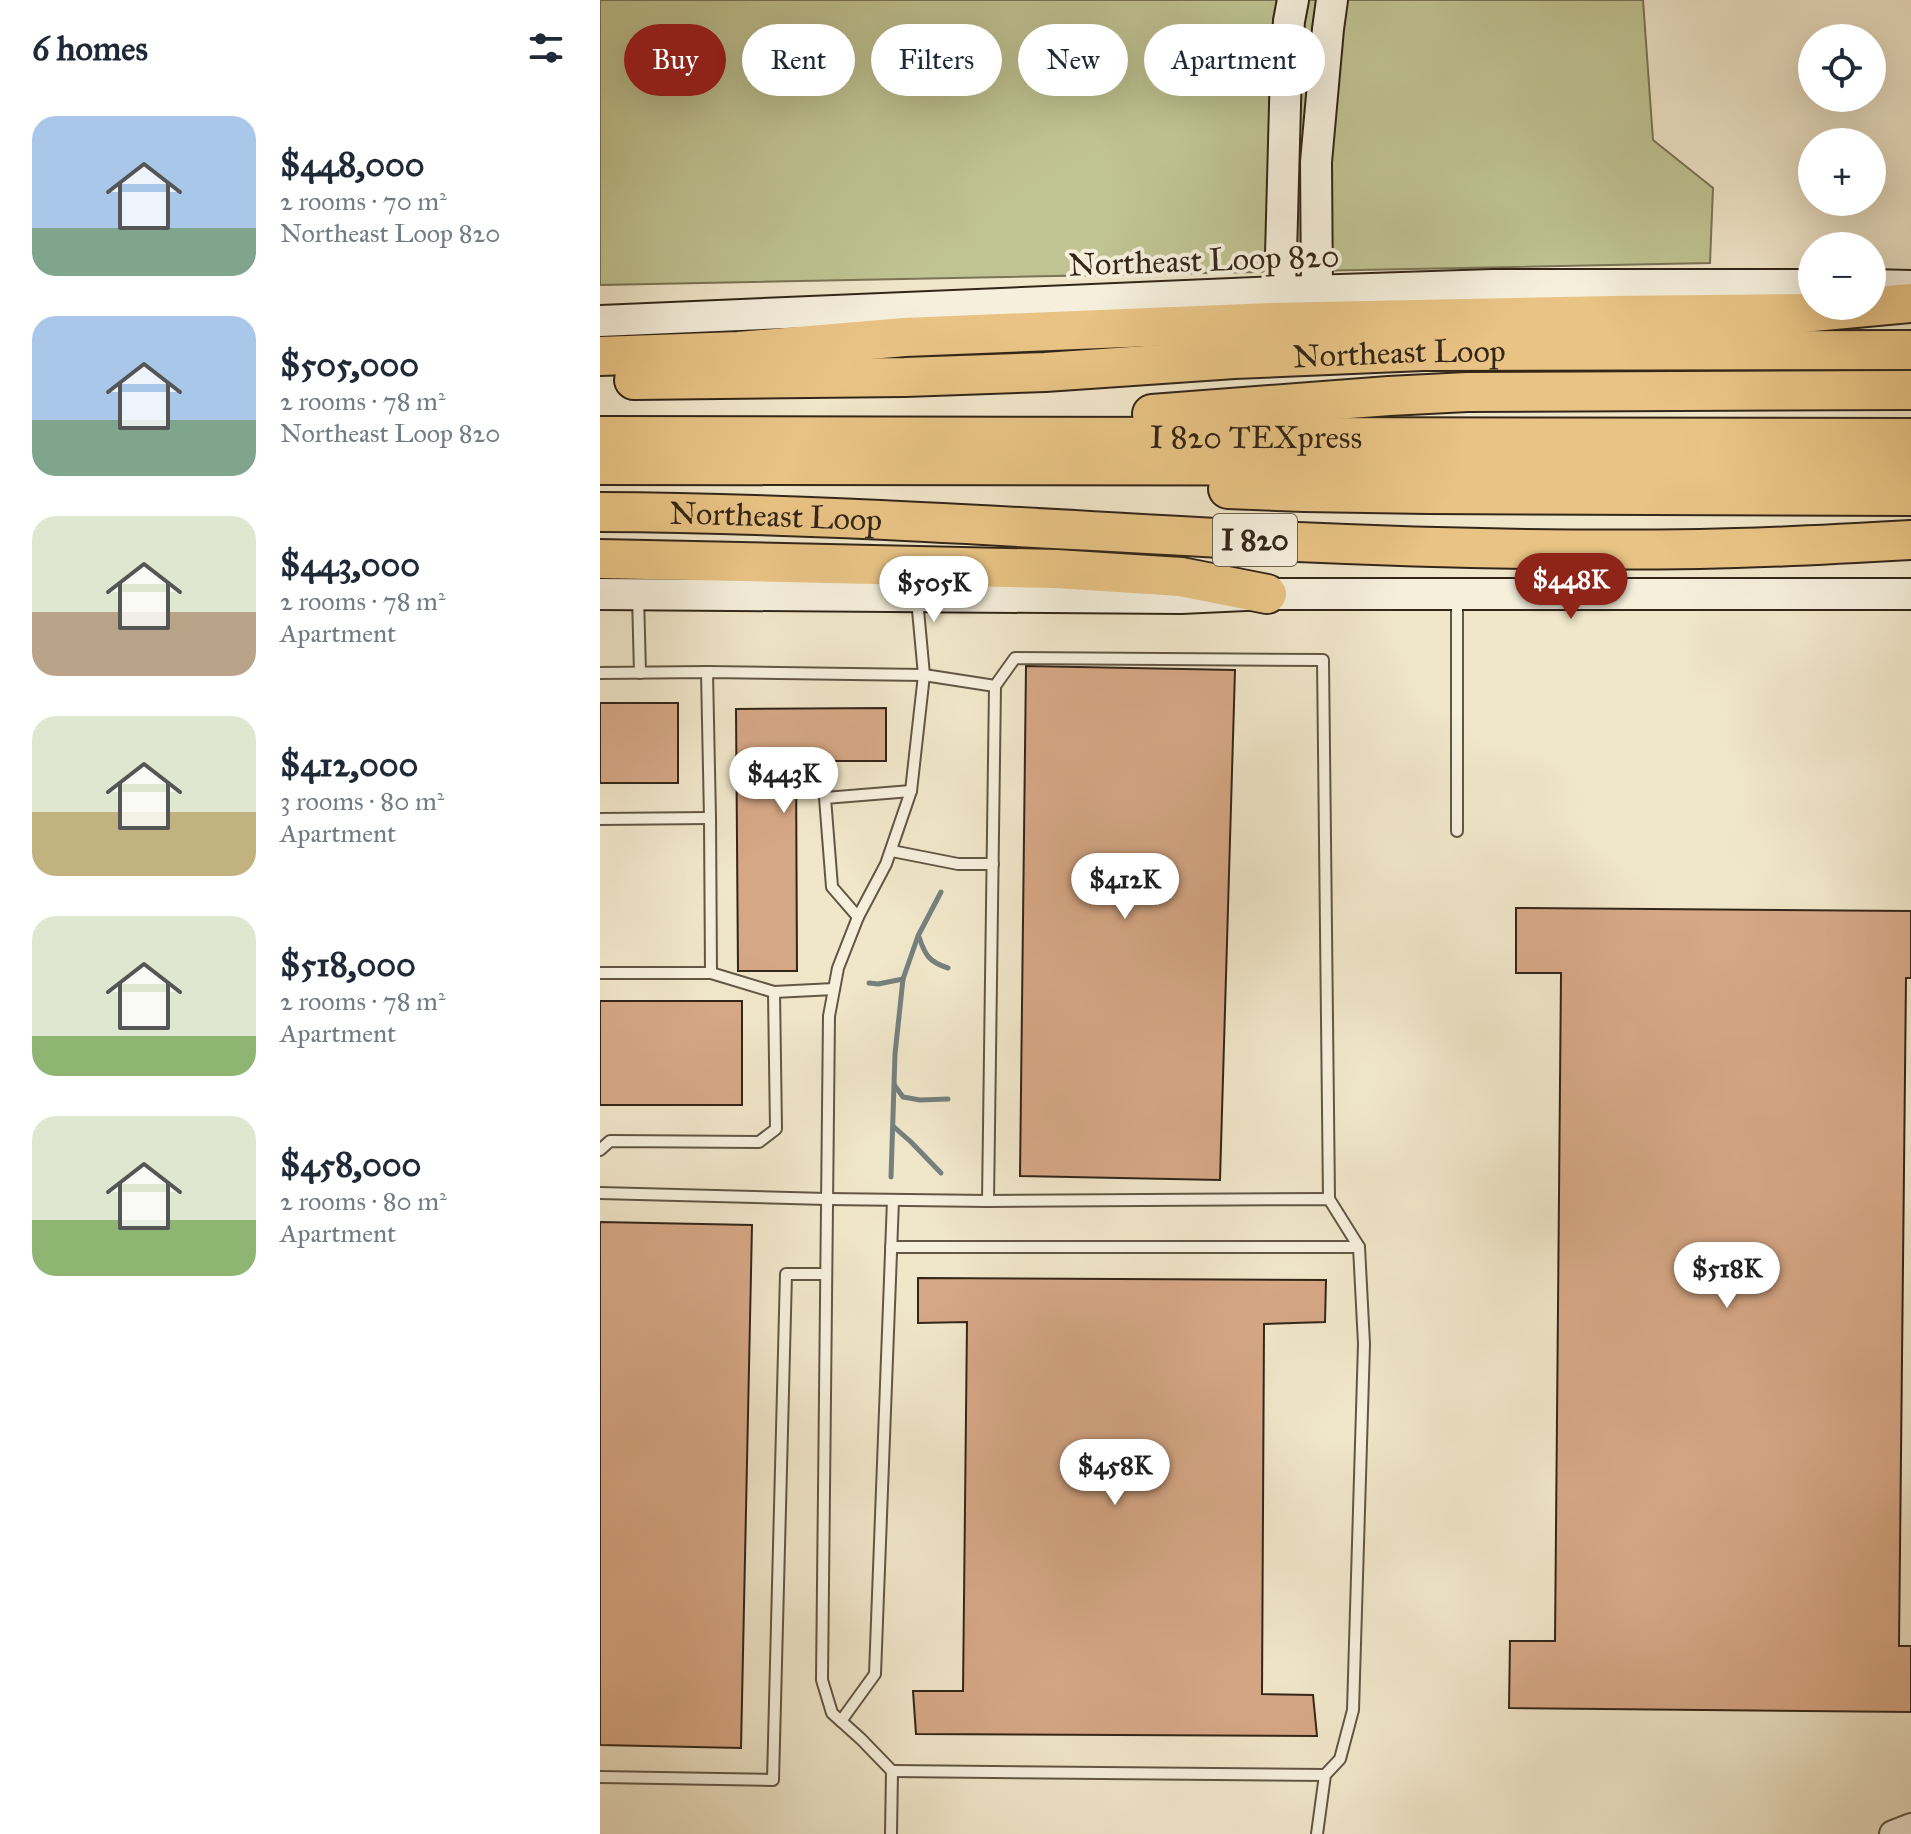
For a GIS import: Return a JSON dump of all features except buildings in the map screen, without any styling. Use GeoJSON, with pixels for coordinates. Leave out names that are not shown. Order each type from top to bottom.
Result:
{"type":"FeatureCollection","features":[{"type":"Feature","properties":{"kind":"highway"},"geometry":{"type":"LineString","coordinates":[[600,356],[738,351],[905,337],[1271,322],[1802,313],[1911,303]]}},
{"type":"Feature","properties":{"kind":"highway","name":"Northeast Loop"},"geometry":{"type":"LineString","coordinates":[[600,380],[905,377],[1423,351],[1911,350]]}},
{"type":"Feature","properties":{"kind":"highway"},"geometry":{"type":"LineString","coordinates":[[612,435],[657,419],[1135,415],[1467,392],[1911,390]]}},
{"type":"Feature","properties":{"kind":"highway","name":"I 820 TEXpress"},"geometry":{"type":"LineString","coordinates":[[612,435],[1911,438]]}},
{"type":"Feature","properties":{"kind":"highway"},"geometry":{"type":"LineString","coordinates":[[1045,464],[1092,483],[1304,492],[1911,496]]}},
{"type":"Feature","properties":{"kind":"highway","name":"I 820 TEXpress"},"geometry":{"type":"LineString","coordinates":[[600,465],[1911,466]]}},
{"type":"Feature","properties":{"kind":"highway","name":"Northeast Loop"},"geometry":{"type":"LineString","coordinates":[[600,512],[840,517],[1300,542],[1566,549],[1701,549],[1911,540]]}},
{"type":"Feature","properties":{"kind":"highway"},"geometry":{"type":"LineString","coordinates":[[600,559],[1056,569],[1181,577],[1267,594]]}},
{"type":"Feature","properties":{"kind":"main road"},"geometry":{"type":"LineString","coordinates":[[1280,292],[1284,120],[1293,0]]}},
{"type":"Feature","properties":{"kind":"main road"},"geometry":{"type":"LineString","coordinates":[[1317,291],[1316,162],[1332,0]]}},
{"type":"Feature","properties":{"kind":"main road"},"geometry":{"type":"LineString","coordinates":[[1284,120],[1320,119]]}},
{"type":"Feature","properties":{"kind":"main road","name":"Northeast Loop 820"},"geometry":{"type":"LineString","coordinates":[[600,321],[1493,285],[1798,285]]}},
{"type":"Feature","properties":{"kind":"main road"},"geometry":{"type":"LineString","coordinates":[[1886,285],[1911,286]]}},
{"type":"Feature","properties":{"kind":"main road"},"geometry":{"type":"LineString","coordinates":[[600,594],[1181,598],[1267,594],[1911,594]]}},
{"type":"Feature","properties":{"kind":"street"},"geometry":{"type":"LineString","coordinates":[[1893,1834],[1911,1827]]}},
{"type":"Feature","properties":{"kind":"lane"},"geometry":{"type":"LineString","coordinates":[[638,594],[640,673]]}},
{"type":"Feature","properties":{"kind":"lane"},"geometry":{"type":"LineString","coordinates":[[1457,594],[1457,831]]}},
{"type":"Feature","properties":{"kind":"lane"},"geometry":{"type":"LineString","coordinates":[[917,597],[924,675],[911,791],[892,851],[858,917],[838,968],[829,1016],[822,1680],[832,1713],[892,1771],[1325,1775]]}},
{"type":"Feature","properties":{"kind":"lane"},"geometry":{"type":"LineString","coordinates":[[988,1201],[995,686],[1015,658],[1323,660],[1329,1199],[1359,1247],[1364,1344],[1353,1710],[1340,1759],[1325,1775],[1317,1834]]}},
{"type":"Feature","properties":{"kind":"lane"},"geometry":{"type":"LineString","coordinates":[[707,672],[711,973]]}},
{"type":"Feature","properties":{"kind":"lane"},"geometry":{"type":"LineString","coordinates":[[600,673],[924,675],[995,686]]}},
{"type":"Feature","properties":{"kind":"lane"},"geometry":{"type":"LineString","coordinates":[[858,917],[832,887],[825,798],[911,791]]}},
{"type":"Feature","properties":{"kind":"lane"},"geometry":{"type":"LineString","coordinates":[[600,819],[710,818]]}},
{"type":"Feature","properties":{"kind":"lane"},"geometry":{"type":"LineString","coordinates":[[892,851],[958,864],[993,864]]}},
{"type":"Feature","properties":{"kind":"lane"},"geometry":{"type":"LineString","coordinates":[[600,973],[711,973],[774,992],[834,989]]}},
{"type":"Feature","properties":{"kind":"lane"},"geometry":{"type":"LineString","coordinates":[[600,1150],[610,1141],[759,1142],[776,1129],[774,992]]}},
{"type":"Feature","properties":{"kind":"lane"},"geometry":{"type":"LineString","coordinates":[[600,1193],[988,1201],[1329,1199]]}},
{"type":"Feature","properties":{"kind":"lane"},"geometry":{"type":"LineString","coordinates":[[841,1721],[875,1674],[893,1200]]}},
{"type":"Feature","properties":{"kind":"lane"},"geometry":{"type":"LineString","coordinates":[[891,1247],[1359,1247]]}},
{"type":"Feature","properties":{"kind":"lane"},"geometry":{"type":"LineString","coordinates":[[600,1777],[773,1780],[786,1274],[826,1274]]}},
{"type":"Feature","properties":{"kind":"lane"},"geometry":{"type":"LineString","coordinates":[[891,1834],[892,1771]]}},
{"type":"Feature","properties":{"kind":"green space"},"geometry":{"type":"Polygon","coordinates":[[[600,0],[1643,0],[1653,140],[1713,188],[1710,263],[600,285],[600,0]]]}},
{"type":"Feature","properties":{"kind":"waterway"},"geometry":{"type":"LineString","coordinates":[[891,1177],[895,1054],[903,979],[918,936],[941,892]]}},
{"type":"Feature","properties":{"kind":"waterway"},"geometry":{"type":"LineString","coordinates":[[919,937],[929,957],[948,968]]}},
{"type":"Feature","properties":{"kind":"waterway"},"geometry":{"type":"LineString","coordinates":[[869,983],[903,979]]}},
{"type":"Feature","properties":{"kind":"waterway"},"geometry":{"type":"LineString","coordinates":[[895,1086],[903,1097],[948,1099]]}},
{"type":"Feature","properties":{"kind":"waterway"},"geometry":{"type":"LineString","coordinates":[[894,1127],[941,1173]]}}]}
